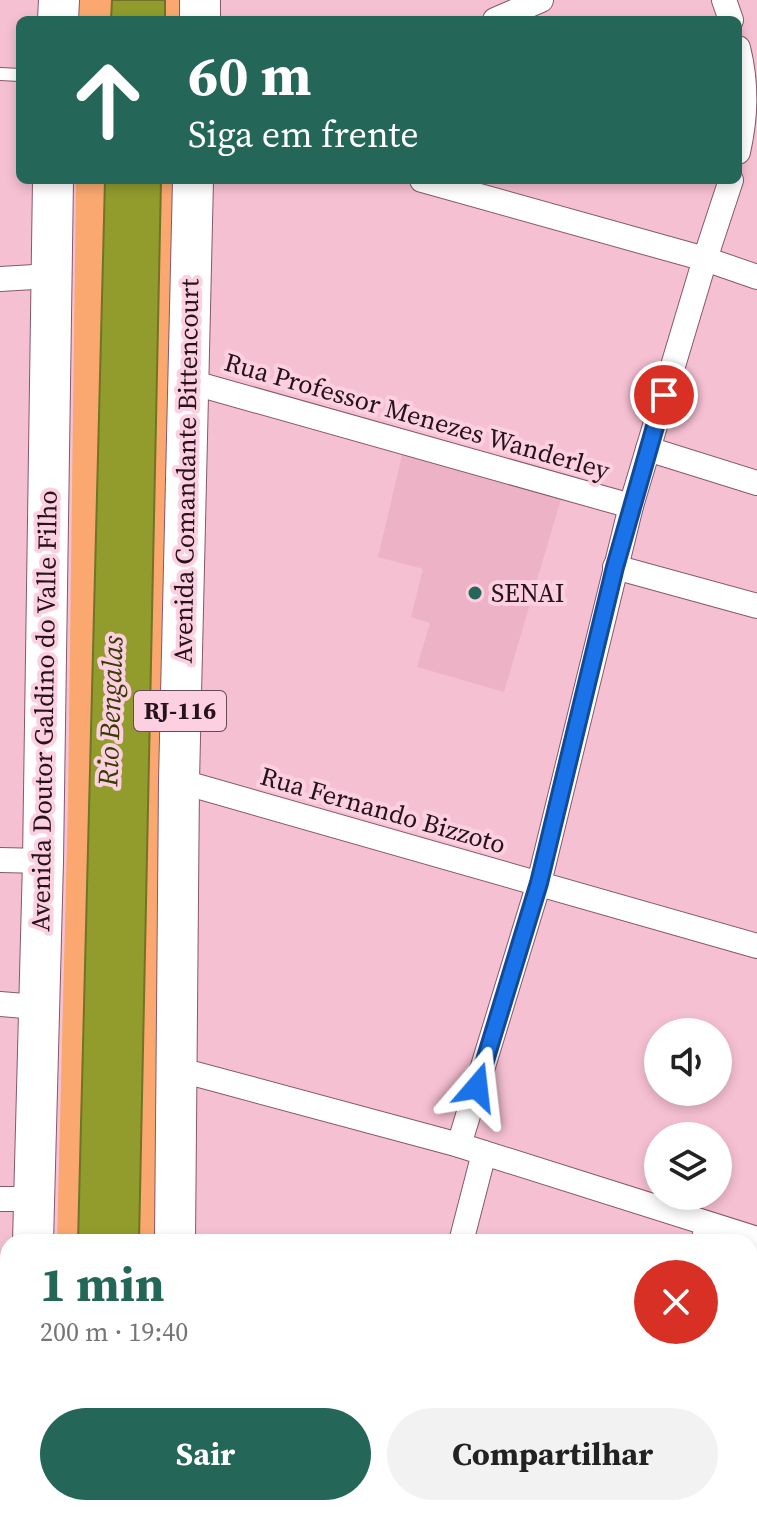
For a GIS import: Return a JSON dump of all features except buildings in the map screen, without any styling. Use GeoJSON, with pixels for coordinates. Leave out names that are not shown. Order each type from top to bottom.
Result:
{"type":"FeatureCollection","features":[{"type":"Feature","properties":{"kind":"main road","name":"Avenida Doutor Galdino do Valle Filho"},"geometry":{"type":"LineString","coordinates":[[30,1234],[17,1199],[19,1006],[43,861],[53,184]]}},
{"type":"Feature","properties":{"kind":"main road","name":"Avenida Comandante Bittencourt"},"geometry":{"type":"LineString","coordinates":[[175,1234],[179,781],[193,184]]}},
{"type":"Feature","properties":{"kind":"street"},"geometry":{"type":"LineString","coordinates":[[504,16],[541,0]]}},
{"type":"Feature","properties":{"kind":"street"},"geometry":{"type":"LineString","coordinates":[[742,66],[745,120],[742,134]]}},
{"type":"Feature","properties":{"kind":"street"},"geometry":{"type":"LineString","coordinates":[[436,184],[705,259],[757,277]]}},
{"type":"Feature","properties":{"kind":"street"},"geometry":{"type":"LineString","coordinates":[[459,1145],[539,883],[631,506],[730,184]]}},
{"type":"Feature","properties":{"kind":"street"},"geometry":{"type":"LineString","coordinates":[[0,279],[51,276]]}},
{"type":"Feature","properties":{"kind":"street","name":"Rua Professor Menezes Wanderley"},"geometry":{"type":"LineString","coordinates":[[187,381],[631,506]]}},
{"type":"Feature","properties":{"kind":"street"},"geometry":{"type":"LineString","coordinates":[[648,449],[757,483]]}},
{"type":"Feature","properties":{"kind":"street"},"geometry":{"type":"LineString","coordinates":[[615,567],[757,606]]}},
{"type":"Feature","properties":{"kind":"street","name":"Rua Fernando Bizzoto"},"geometry":{"type":"LineString","coordinates":[[179,781],[757,946]]}},
{"type":"Feature","properties":{"kind":"street"},"geometry":{"type":"LineString","coordinates":[[0,860],[43,861]]}},
{"type":"Feature","properties":{"kind":"street"},"geometry":{"type":"LineString","coordinates":[[177,1069],[459,1145],[700,1232]]}},
{"type":"Feature","properties":{"kind":"street"},"geometry":{"type":"LineString","coordinates":[[463,1234],[484,1153]]}},
{"type":"Feature","properties":{"kind":"shaded area"},"geometry":{"type":"Polygon","coordinates":[[[78,0],[187,0],[186,16],[78,16],[78,0]]]}},
{"type":"Feature","properties":{"kind":"shaded area"},"geometry":{"type":"Polygon","coordinates":[[[76,184],[182,184],[155,1234],[57,1234],[68,804],[76,184]]]}},
{"type":"Feature","properties":{"kind":"shaded area","name":"SENAI"},"geometry":{"type":"Polygon","coordinates":[[[403,451],[561,499],[504,692],[417,667],[430,623],[411,617],[423,569],[378,557],[403,451]]]}},
{"type":"Feature","properties":{"kind":"water"},"geometry":{"type":"Polygon","coordinates":[[[112,0],[165,0],[165,16],[111,16],[112,0]]]}},
{"type":"Feature","properties":{"kind":"water","name":"Rio Bengalas"},"geometry":{"type":"Polygon","coordinates":[[[105,184],[161,184],[139,1234],[78,1234],[105,184]]]}},
{"type":"Feature","properties":{"kind":"place","name":"SENAI"},"geometry":{"type":"Point","coordinates":[475,593]}},
{"type":"Feature","properties":{"kind":"route"},"geometry":{"type":"LineString","coordinates":[[477,1087],[539,883],[615,567],[664,395]]}}]}
